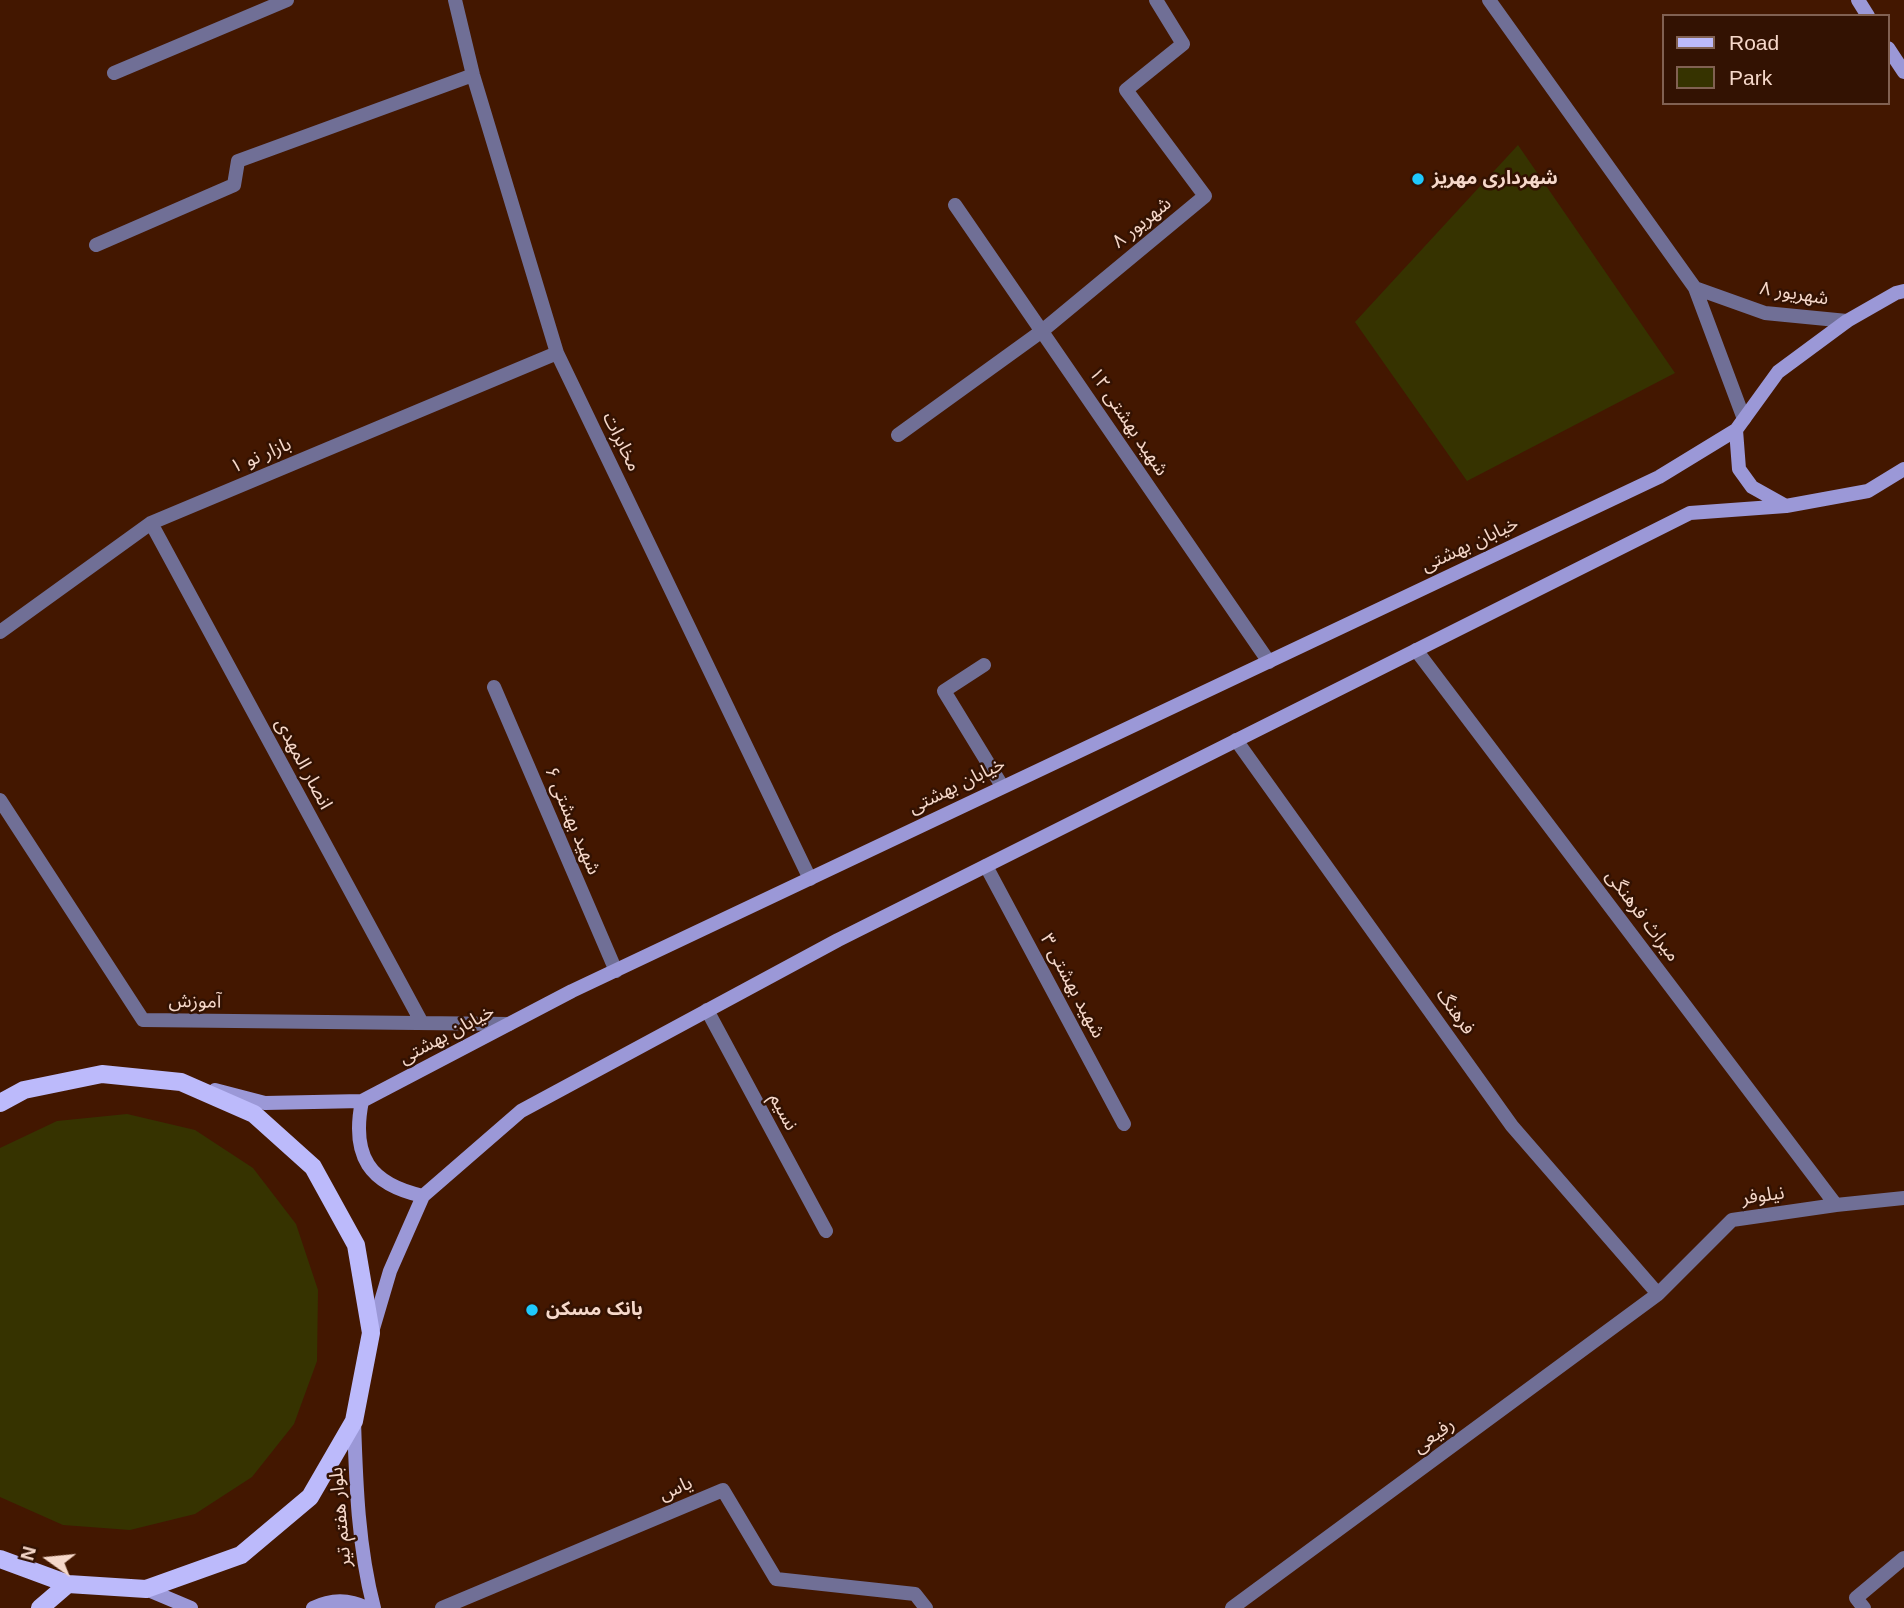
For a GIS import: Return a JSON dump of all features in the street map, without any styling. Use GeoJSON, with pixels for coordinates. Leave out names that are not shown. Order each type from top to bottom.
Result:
{"type":"FeatureCollection","features":[{"type":"Feature","properties":{"kind":"main road"},"geometry":{"type":"LineString","coordinates":[[1890,51],[1904,72]]}},
{"type":"Feature","properties":{"kind":"main road"},"geometry":{"type":"LineString","coordinates":[[1786,506],[1752,487],[1739,469],[1740,424],[1778,372],[1847,321],[1901,290],[1904,278]]}},
{"type":"Feature","properties":{"kind":"main road","name":"خیابان بهشتی"},"geometry":{"type":"LineString","coordinates":[[181,1082],[265,1103],[362,1101],[616,971],[1659,477],[1740,424]]}},
{"type":"Feature","properties":{"kind":"main road"},"geometry":{"type":"LineString","coordinates":[[146,1589],[241,1555],[310,1497],[354,1421],[371,1333],[390,1271],[423,1196],[522,1111],[838,940],[1690,513],[1786,506],[1868,491],[1904,469]]}},
{"type":"Feature","properties":{"kind":"main road"},"geometry":{"type":"LineString","coordinates":[[0,1093],[102,1074],[181,1082],[254,1114],[313,1167],[356,1245],[371,1333]]}},
{"type":"Feature","properties":{"kind":"main road"},"geometry":{"type":"LineString","coordinates":[[0,1103],[24,1090]]}},
{"type":"Feature","properties":{"kind":"main road"},"geometry":{"type":"LineString","coordinates":[[362,1101],[358,1120],[360,1144],[366,1162],[380,1181],[402,1192],[423,1196]]}},
{"type":"Feature","properties":{"kind":"main road","name":"بلوار هفتم تیر"},"geometry":{"type":"LineString","coordinates":[[354,1421],[355,1476],[367,1579],[374,1608]]}},
{"type":"Feature","properties":{"kind":"main road"},"geometry":{"type":"LineString","coordinates":[[0,1559],[68,1584],[146,1589],[191,1608]]}},
{"type":"Feature","properties":{"kind":"main road"},"geometry":{"type":"LineString","coordinates":[[40,1608],[68,1584]]}},
{"type":"Feature","properties":{"kind":"main road"},"geometry":{"type":"LineString","coordinates":[[313,1608],[335,1601],[356,1602],[367,1608]]}},
{"type":"Feature","properties":{"kind":"street"},"geometry":{"type":"LineString","coordinates":[[114,73],[287,0]]}},
{"type":"Feature","properties":{"kind":"street","name":"مخابرات"},"geometry":{"type":"LineString","coordinates":[[455,0],[473,75],[557,353],[810,879]]}},
{"type":"Feature","properties":{"kind":"street","name":"۸ شهریور"},"geometry":{"type":"LineString","coordinates":[[898,435],[1042,331],[1205,196],[1126,90],[1183,44],[1156,0]]}},
{"type":"Feature","properties":{"kind":"street"},"geometry":{"type":"LineString","coordinates":[[1489,0],[1695,288],[1740,424]]}},
{"type":"Feature","properties":{"kind":"street"},"geometry":{"type":"LineString","coordinates":[[96,245],[234,184],[238,160],[473,75]]}},
{"type":"Feature","properties":{"kind":"street","name":"شهید بهشتی ۱۲"},"geometry":{"type":"LineString","coordinates":[[955,205],[1269,662]]}},
{"type":"Feature","properties":{"kind":"street","name":"۸ شهریور"},"geometry":{"type":"LineString","coordinates":[[1695,288],[1765,313],[1847,321]]}},
{"type":"Feature","properties":{"kind":"street","name":"بازار نو ۱"},"geometry":{"type":"LineString","coordinates":[[0,632],[151,523],[557,353]]}},
{"type":"Feature","properties":{"kind":"street","name":"انصار المهدی"},"geometry":{"type":"LineString","coordinates":[[151,523],[422,1023]]}},
{"type":"Feature","properties":{"kind":"street","name":"میراث فرهنگی"},"geometry":{"type":"LineString","coordinates":[[1416,650],[1836,1205]]}},
{"type":"Feature","properties":{"kind":"street"},"geometry":{"type":"LineString","coordinates":[[984,665],[944,691],[1002,786]]}},
{"type":"Feature","properties":{"kind":"street","name":"شهید بهشتی ۶"},"geometry":{"type":"LineString","coordinates":[[494,687],[616,971]]}},
{"type":"Feature","properties":{"kind":"street","name":"فرهنگ"},"geometry":{"type":"LineString","coordinates":[[1236,740],[1512,1126],[1658,1294]]}},
{"type":"Feature","properties":{"kind":"street","name":"آموزش"},"geometry":{"type":"LineString","coordinates":[[0,800],[142,1020],[509,1024]]}},
{"type":"Feature","properties":{"kind":"street","name":"شهید بهشتی ۳"},"geometry":{"type":"LineString","coordinates":[[986,866],[1124,1124]]}},
{"type":"Feature","properties":{"kind":"street","name":"نسیم"},"geometry":{"type":"LineString","coordinates":[[707,1010],[825,1231]]}},
{"type":"Feature","properties":{"kind":"street","name":"نیلوفر"},"geometry":{"type":"LineString","coordinates":[[1658,1294],[1732,1220],[1904,1198]]}},
{"type":"Feature","properties":{"kind":"street","name":"رفیعی"},"geometry":{"type":"LineString","coordinates":[[1233,1608],[1658,1294]]}},
{"type":"Feature","properties":{"kind":"street","name":"یاس"},"geometry":{"type":"LineString","coordinates":[[442,1608],[723,1490],[776,1578],[915,1594],[926,1608]]}},
{"type":"Feature","properties":{"kind":"street"},"geometry":{"type":"LineString","coordinates":[[1864,1608],[1856,1598],[1904,1558]]}},
{"type":"Feature","properties":{"kind":"green space"},"geometry":{"type":"Polygon","coordinates":[[[1518,145],[1675,373],[1467,481],[1355,322],[1518,145]]]}},
{"type":"Feature","properties":{"kind":"green space"},"geometry":{"type":"Polygon","coordinates":[[[127,1114],[195,1130],[253,1168],[296,1224],[318,1290],[317,1361],[294,1424],[252,1477],[195,1514],[130,1530],[63,1525],[0,1497],[0,1148],[57,1121],[127,1114]]]}},
{"type":"Feature","properties":{"kind":"place","name":"شهرداری مهریز"},"geometry":{"type":"Point","coordinates":[1418,179]}},
{"type":"Feature","properties":{"kind":"place","name":"بانک مسکن"},"geometry":{"type":"Point","coordinates":[532,1310]}}]}
